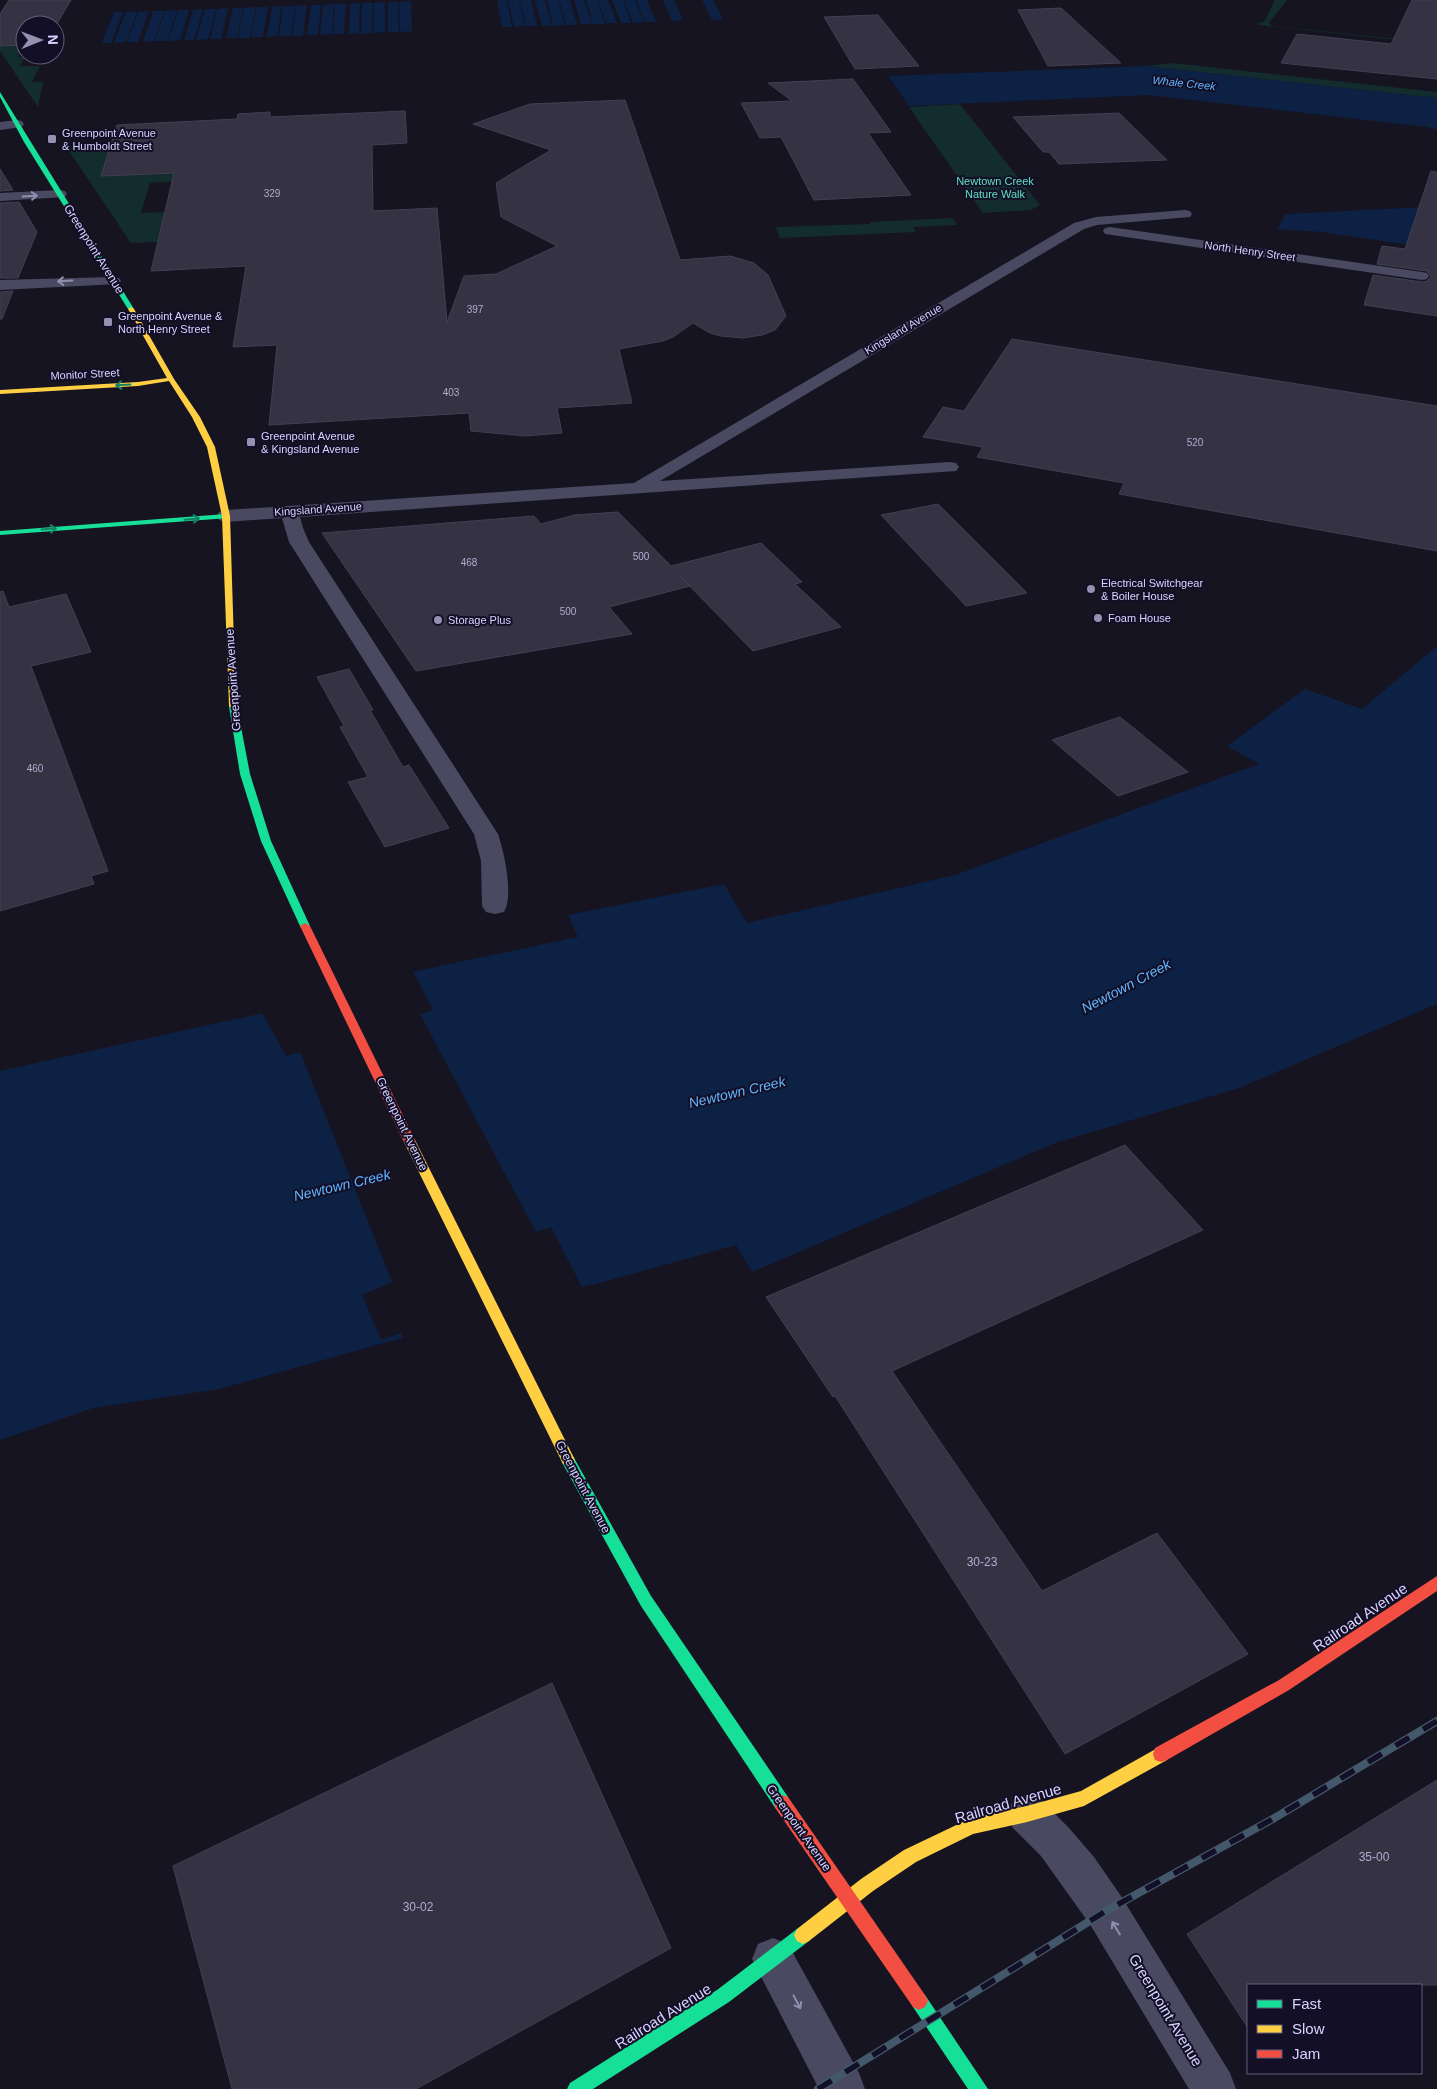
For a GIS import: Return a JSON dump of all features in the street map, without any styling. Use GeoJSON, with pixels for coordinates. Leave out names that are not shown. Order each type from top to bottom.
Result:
{"type":"FeatureCollection","features":[{"type":"Feature","properties":{"kind":"main road","name":"Greenpoint Avenue"},"geometry":{"type":"LineString","coordinates":[[0,93],[27,142],[114,280],[171,379],[196,417],[211,447],[226,516],[230,665],[237,740],[254,807],[266,841],[353,1026],[569,1463],[651,1609],[750,1757],[979,2089]]}},
{"type":"Feature","properties":{"kind":"main road","name":"Monitor Street"},"geometry":{"type":"LineString","coordinates":[[0,392],[138,384],[171,379]]}},
{"type":"Feature","properties":{"kind":"main road","name":"Kingsland Avenue"},"geometry":{"type":"LineString","coordinates":[[0,533],[226,516]]}},
{"type":"Feature","properties":{"kind":"main road","name":"Railroad Avenue"},"geometry":{"type":"LineString","coordinates":[[576,2089],[723,1996],[867,1885],[910,1856],[971,1826],[1027,1814],[1084,1798],[1284,1685],[1437,1583]]}},
{"type":"Feature","properties":{"kind":"street"},"geometry":{"type":"LineString","coordinates":[[0,126],[18,124]]}},
{"type":"Feature","properties":{"kind":"street"},"geometry":{"type":"LineString","coordinates":[[0,198],[60,194]]}},
{"type":"Feature","properties":{"kind":"street","name":"Kingsland Avenue"},"geometry":{"type":"LineString","coordinates":[[636,488],[1079,226],[1096,221],[1185,214]]}},
{"type":"Feature","properties":{"kind":"street","name":"North Henry Street"},"geometry":{"type":"LineString","coordinates":[[1079,226],[1422,276]]}},
{"type":"Feature","properties":{"kind":"street"},"geometry":{"type":"LineString","coordinates":[[0,285],[114,280]]}},
{"type":"Feature","properties":{"kind":"street","name":"Kingsland Avenue"},"geometry":{"type":"LineString","coordinates":[[226,516],[950,467]]}},
{"type":"Feature","properties":{"kind":"street"},"geometry":{"type":"LineString","coordinates":[[290,511],[292,528],[299,542],[486,834],[492,849],[494,863],[495,906]]}},
{"type":"Feature","properties":{"kind":"street","name":"Greenpoint Avenue"},"geometry":{"type":"LineString","coordinates":[[1027,1814],[1055,1842],[1080,1872],[1106,1911],[1214,2089]]}},
{"type":"Feature","properties":{"kind":"street"},"geometry":{"type":"LineString","coordinates":[[773,1959],[843,2089]]}},
{"type":"Feature","properties":{"kind":"green space"},"geometry":{"type":"Polygon","coordinates":[[[1275,0],[1287,0],[1269,23],[1272,26],[1437,44],[1259,25],[1258,23],[1264,22],[1275,0]]]}},
{"type":"Feature","properties":{"kind":"green space"},"geometry":{"type":"Polygon","coordinates":[[[0,31],[4,46],[15,45],[15,65],[40,66],[32,82],[43,82],[38,107],[0,51],[0,31]]]}},
{"type":"Feature","properties":{"kind":"green space"},"geometry":{"type":"Polygon","coordinates":[[[1173,63],[1437,92],[1437,98],[1145,66],[1173,63]]]}},
{"type":"Feature","properties":{"kind":"green space","name":"Newtown Creek Nature Walk"},"geometry":{"type":"Polygon","coordinates":[[[960,104],[1040,205],[1031,210],[983,213],[909,107],[960,104]]]}},
{"type":"Feature","properties":{"kind":"green space"},"geometry":{"type":"Polygon","coordinates":[[[80,141],[81,145],[105,143],[103,150],[109,150],[101,176],[200,172],[176,181],[150,183],[141,213],[165,212],[158,242],[131,243],[67,148],[80,141]]]}},
{"type":"Feature","properties":{"kind":"green space"},"geometry":{"type":"Polygon","coordinates":[[[952,218],[957,225],[913,227],[916,232],[780,238],[775,227],[870,224],[870,222],[952,218]]]}},
{"type":"Feature","properties":{"kind":"water"},"geometry":{"type":"Polygon","coordinates":[[[497,0],[507,0],[512,27],[502,27],[497,0]]]}},
{"type":"Feature","properties":{"kind":"water"},"geometry":{"type":"Polygon","coordinates":[[[508,0],[519,0],[525,26],[514,27],[508,0]]]}},
{"type":"Feature","properties":{"kind":"water"},"geometry":{"type":"Polygon","coordinates":[[[520,0],[531,0],[537,26],[526,26],[520,0]]]}},
{"type":"Feature","properties":{"kind":"water"},"geometry":{"type":"Polygon","coordinates":[[[535,0],[545,0],[552,26],[542,26],[535,0]]]}},
{"type":"Feature","properties":{"kind":"water"},"geometry":{"type":"Polygon","coordinates":[[[547,0],[558,0],[565,25],[553,26],[547,0]]]}},
{"type":"Feature","properties":{"kind":"water"},"geometry":{"type":"Polygon","coordinates":[[[559,0],[570,0],[577,25],[566,25],[559,0]]]}},
{"type":"Feature","properties":{"kind":"water"},"geometry":{"type":"Polygon","coordinates":[[[574,0],[584,0],[592,24],[581,24],[574,0]]]}},
{"type":"Feature","properties":{"kind":"water"},"geometry":{"type":"Polygon","coordinates":[[[586,0],[597,0],[605,24],[593,24],[586,0]]]}},
{"type":"Feature","properties":{"kind":"water"},"geometry":{"type":"Polygon","coordinates":[[[598,0],[608,0],[617,23],[606,23],[598,0]]]}},
{"type":"Feature","properties":{"kind":"water"},"geometry":{"type":"Polygon","coordinates":[[[612,0],[623,0],[631,23],[621,23],[612,0]]]}},
{"type":"Feature","properties":{"kind":"water"},"geometry":{"type":"Polygon","coordinates":[[[624,0],[635,0],[644,22],[633,23],[624,0]]]}},
{"type":"Feature","properties":{"kind":"water"},"geometry":{"type":"Polygon","coordinates":[[[636,0],[647,0],[656,22],[645,22],[636,0]]]}},
{"type":"Feature","properties":{"kind":"water"},"geometry":{"type":"Polygon","coordinates":[[[663,0],[674,0],[683,20],[672,21],[663,0]]]}},
{"type":"Feature","properties":{"kind":"water"},"geometry":{"type":"Polygon","coordinates":[[[702,0],[713,0],[723,19],[712,20],[702,0]]]}},
{"type":"Feature","properties":{"kind":"water"},"geometry":{"type":"Polygon","coordinates":[[[411,1],[412,31],[400,32],[399,2],[411,1]]]}},
{"type":"Feature","properties":{"kind":"water"},"geometry":{"type":"Polygon","coordinates":[[[385,2],[385,32],[374,33],[374,3],[385,2]]]}},
{"type":"Feature","properties":{"kind":"water"},"geometry":{"type":"Polygon","coordinates":[[[388,2],[398,2],[399,32],[388,32],[388,2]]]}},
{"type":"Feature","properties":{"kind":"water"},"geometry":{"type":"Polygon","coordinates":[[[360,3],[359,33],[349,34],[350,4],[360,3]]]}},
{"type":"Feature","properties":{"kind":"water"},"geometry":{"type":"Polygon","coordinates":[[[362,3],[373,3],[372,33],[361,34],[362,3]]]}},
{"type":"Feature","properties":{"kind":"water"},"geometry":{"type":"Polygon","coordinates":[[[334,4],[332,34],[320,35],[323,5],[334,4]]]}},
{"type":"Feature","properties":{"kind":"water"},"geometry":{"type":"Polygon","coordinates":[[[335,4],[346,4],[344,34],[333,34],[335,4]]]}},
{"type":"Feature","properties":{"kind":"water"},"geometry":{"type":"Polygon","coordinates":[[[307,5],[303,36],[292,36],[296,6],[307,5]]]}},
{"type":"Feature","properties":{"kind":"water"},"geometry":{"type":"Polygon","coordinates":[[[311,5],[321,5],[318,35],[307,35],[311,5]]]}},
{"type":"Feature","properties":{"kind":"water"},"geometry":{"type":"Polygon","coordinates":[[[282,6],[277,36],[267,37],[272,7],[282,6]]]}},
{"type":"Feature","properties":{"kind":"water"},"geometry":{"type":"Polygon","coordinates":[[[283,6],[295,6],[291,36],[279,36],[283,6]]]}},
{"type":"Feature","properties":{"kind":"water"},"geometry":{"type":"Polygon","coordinates":[[[256,7],[250,38],[238,38],[244,8],[256,7]]]}},
{"type":"Feature","properties":{"kind":"water"},"geometry":{"type":"Polygon","coordinates":[[[257,7],[268,7],[263,37],[251,37],[257,7]]]}},
{"type":"Feature","properties":{"kind":"water"},"geometry":{"type":"Polygon","coordinates":[[[228,8],[221,39],[210,39],[217,9],[228,8]]]}},
{"type":"Feature","properties":{"kind":"water"},"geometry":{"type":"Polygon","coordinates":[[[233,8],[243,8],[237,38],[226,38],[233,8]]]}},
{"type":"Feature","properties":{"kind":"water"},"geometry":{"type":"Polygon","coordinates":[[[203,9],[194,40],[184,40],[193,10],[203,9]]]}},
{"type":"Feature","properties":{"kind":"water"},"geometry":{"type":"Polygon","coordinates":[[[205,9],[216,9],[208,39],[196,40],[205,9]]]}},
{"type":"Feature","properties":{"kind":"water"},"geometry":{"type":"Polygon","coordinates":[[[177,10],[167,41],[155,41],[165,11],[177,10]]]}},
{"type":"Feature","properties":{"kind":"water"},"geometry":{"type":"Polygon","coordinates":[[[178,10],[189,10],[180,40],[168,41],[178,10]]]}},
{"type":"Feature","properties":{"kind":"water"},"geometry":{"type":"Polygon","coordinates":[[[149,11],[138,42],[127,42],[138,12],[149,11]]]}},
{"type":"Feature","properties":{"kind":"water"},"geometry":{"type":"Polygon","coordinates":[[[153,11],[164,11],[154,41],[143,42],[153,11]]]}},
{"type":"Feature","properties":{"kind":"water"},"geometry":{"type":"Polygon","coordinates":[[[114,12],[123,12],[111,43],[102,43],[114,12]]]}},
{"type":"Feature","properties":{"kind":"water"},"geometry":{"type":"Polygon","coordinates":[[[126,12],[137,12],[126,42],[114,43],[126,12]]]}},
{"type":"Feature","properties":{"kind":"water","name":"Whale Creek"},"geometry":{"type":"Polygon","coordinates":[[[1145,66],[1437,98],[1437,130],[1428,127],[1149,95],[909,106],[888,76],[1145,66]]]}},
{"type":"Feature","properties":{"kind":"water"},"geometry":{"type":"Polygon","coordinates":[[[1426,207],[1437,249],[1322,232],[1277,229],[1286,214],[1426,207]]]}},
{"type":"Feature","properties":{"kind":"water","name":"Newtown Creek"},"geometry":{"type":"Polygon","coordinates":[[[1437,646],[1437,1004],[1239,1088],[1055,1143],[752,1272],[736,1245],[219,1389],[93,1408],[0,1440],[0,1071],[263,1013],[402,974],[578,937],[568,915],[724,884],[747,923],[955,875],[1259,764],[1227,746],[1305,689],[1362,709],[1437,646]]]}},
{"type":"Feature","properties":{"kind":"pier"},"geometry":{"type":"Polygon","coordinates":[[[412,970],[433,1010],[420,1014],[536,1232],[551,1227],[582,1287],[592,1284],[594,1288],[404,1340],[401,1333],[381,1340],[362,1295],[392,1282],[300,1052],[286,1056],[261,1011],[412,970]]]}},
{"type":"Feature","properties":{"kind":"building"},"geometry":{"type":"Polygon","coordinates":[[[9,0],[71,0],[62,15],[15,15],[15,45],[0,46],[0,14],[9,0]]]}},
{"type":"Feature","properties":{"kind":"building"},"geometry":{"type":"Polygon","coordinates":[[[1412,0],[1437,0],[1437,79],[1281,63],[1297,34],[1391,44],[1412,0]]]}},
{"type":"Feature","properties":{"kind":"building"},"geometry":{"type":"Polygon","coordinates":[[[1061,8],[1121,63],[1048,66],[1018,10],[1061,8]]]}},
{"type":"Feature","properties":{"kind":"building"},"geometry":{"type":"Polygon","coordinates":[[[878,15],[919,66],[855,69],[824,17],[878,15]]]}},
{"type":"Feature","properties":{"kind":"building"},"geometry":{"type":"Polygon","coordinates":[[[853,79],[891,132],[868,133],[911,195],[814,200],[781,137],[760,138],[741,103],[792,101],[768,83],[853,79]]]}},
{"type":"Feature","properties":{"kind":"building"},"geometry":{"type":"Polygon","coordinates":[[[625,100],[680,260],[730,256],[754,263],[768,275],[786,316],[775,330],[762,335],[743,338],[721,336],[710,333],[693,323],[673,337],[663,341],[619,349],[632,403],[557,408],[562,433],[526,436],[471,431],[469,413],[269,425],[277,345],[233,347],[246,266],[151,271],[174,173],[101,176],[117,125],[237,119],[238,114],[270,112],[270,117],[405,111],[407,143],[372,145],[373,211],[437,208],[447,322],[464,276],[496,274],[557,246],[501,217],[496,183],[551,150],[473,124],[530,104],[625,100]]]}},
{"type":"Feature","properties":{"kind":"building"},"geometry":{"type":"Polygon","coordinates":[[[1119,113],[1167,160],[1059,164],[1049,152],[1043,152],[1013,117],[1119,113]]]}},
{"type":"Feature","properties":{"kind":"building"},"geometry":{"type":"Polygon","coordinates":[[[0,169],[13,190],[0,191],[0,169]]]}},
{"type":"Feature","properties":{"kind":"building"},"geometry":{"type":"Polygon","coordinates":[[[1431,171],[1437,172],[1437,316],[1364,305],[1373,275],[1422,282],[1427,281],[1431,277],[1427,271],[1377,264],[1382,246],[1405,249],[1431,171]]]}},
{"type":"Feature","properties":{"kind":"building"},"geometry":{"type":"Polygon","coordinates":[[[19,202],[37,232],[18,278],[0,278],[0,203],[19,202]]]}},
{"type":"Feature","properties":{"kind":"building"},"geometry":{"type":"Polygon","coordinates":[[[13,291],[2,319],[0,319],[0,292],[13,291]]]}},
{"type":"Feature","properties":{"kind":"building"},"geometry":{"type":"Polygon","coordinates":[[[1012,339],[1437,406],[1437,551],[1119,494],[1124,483],[977,457],[983,447],[923,437],[943,407],[964,411],[1012,339]]]}},
{"type":"Feature","properties":{"kind":"building"},"geometry":{"type":"Polygon","coordinates":[[[938,504],[1027,593],[966,606],[881,515],[938,504]]]}},
{"type":"Feature","properties":{"kind":"building"},"geometry":{"type":"Polygon","coordinates":[[[618,512],[671,566],[761,543],[802,582],[795,584],[841,627],[753,651],[690,586],[609,607],[632,634],[416,671],[322,533],[534,516],[541,524],[575,515],[618,512]]]}},
{"type":"Feature","properties":{"kind":"building"},"geometry":{"type":"Polygon","coordinates":[[[3,591],[9,607],[66,594],[91,652],[31,666],[108,871],[91,876],[94,884],[0,911],[0,592],[3,591]]]}},
{"type":"Feature","properties":{"kind":"building"},"geometry":{"type":"Polygon","coordinates":[[[349,669],[403,767],[409,765],[449,828],[385,847],[348,782],[368,777],[340,727],[344,726],[317,677],[349,669]]]}},
{"type":"Feature","properties":{"kind":"building"},"geometry":{"type":"Polygon","coordinates":[[[1120,717],[1188,772],[1118,796],[1052,740],[1120,717]]]}},
{"type":"Feature","properties":{"kind":"building"},"geometry":{"type":"Polygon","coordinates":[[[1125,1145],[1203,1230],[892,1371],[1042,1591],[1157,1533],[1248,1654],[1065,1754],[835,1396],[833,1397],[766,1297],[1125,1145]]]}},
{"type":"Feature","properties":{"kind":"building"},"geometry":{"type":"Polygon","coordinates":[[[552,1683],[671,1948],[416,2089],[232,2089],[173,1866],[552,1683]]]}},
{"type":"Feature","properties":{"kind":"building"},"geometry":{"type":"Polygon","coordinates":[[[1437,1780],[1437,1985],[1247,1984],[1247,2026],[1187,1934],[1437,1780]]]}},
{"type":"Feature","properties":{"kind":"railway"},"geometry":{"type":"LineString","coordinates":[[818,2089],[1106,1911],[1271,1820],[1437,1721]]}},
{"type":"Feature","properties":{"kind":"traffic: fast"},"geometry":{"type":"LineString","coordinates":[[0,93],[27,142],[131,309]]}},
{"type":"Feature","properties":{"kind":"traffic: fast"},"geometry":{"type":"LineString","coordinates":[[0,533],[226,516]]}},
{"type":"Feature","properties":{"kind":"traffic: fast"},"geometry":{"type":"LineString","coordinates":[[233,706],[245,774],[266,841],[305,926]]}},
{"type":"Feature","properties":{"kind":"traffic: fast"},"geometry":{"type":"LineString","coordinates":[[568,1460],[646,1601],[782,1803]]}},
{"type":"Feature","properties":{"kind":"traffic: fast"},"geometry":{"type":"LineString","coordinates":[[576,2089],[723,1996],[803,1935]]}},
{"type":"Feature","properties":{"kind":"traffic: fast"},"geometry":{"type":"LineString","coordinates":[[919,2001],[979,2089]]}},
{"type":"Feature","properties":{"kind":"traffic: slow"},"geometry":{"type":"LineString","coordinates":[[131,309],[171,379],[196,417],[211,447],[226,516],[233,706]]}},
{"type":"Feature","properties":{"kind":"traffic: slow"},"geometry":{"type":"LineString","coordinates":[[0,392],[138,384],[171,379]]}},
{"type":"Feature","properties":{"kind":"traffic: slow"},"geometry":{"type":"LineString","coordinates":[[410,1142],[568,1460]]}},
{"type":"Feature","properties":{"kind":"traffic: slow"},"geometry":{"type":"LineString","coordinates":[[803,1935],[867,1885],[910,1856],[971,1826],[1027,1814],[1084,1798],[1161,1754]]}},
{"type":"Feature","properties":{"kind":"traffic: jam"},"geometry":{"type":"LineString","coordinates":[[305,926],[410,1142]]}},
{"type":"Feature","properties":{"kind":"traffic: jam"},"geometry":{"type":"LineString","coordinates":[[1161,1754],[1284,1685],[1437,1583]]}},
{"type":"Feature","properties":{"kind":"traffic: jam"},"geometry":{"type":"LineString","coordinates":[[782,1803],[919,2001]]}},
{"type":"Feature","properties":{"kind":"place","name":"Greenpoint Avenue & Humboldt Street"},"geometry":{"type":"Point","coordinates":[52,139]}},
{"type":"Feature","properties":{"kind":"place","name":"Greenpoint Avenue & North Henry Street"},"geometry":{"type":"Point","coordinates":[108,322]}},
{"type":"Feature","properties":{"kind":"place","name":"Greenpoint Avenue & Kingsland Avenue"},"geometry":{"type":"Point","coordinates":[251,442]}},
{"type":"Feature","properties":{"kind":"place","name":"Electrical Switchgear & Boiler House"},"geometry":{"type":"Point","coordinates":[1091,589]}},
{"type":"Feature","properties":{"kind":"place","name":"Foam House"},"geometry":{"type":"Point","coordinates":[1098,618]}},
{"type":"Feature","properties":{"kind":"place","name":"Storage Plus"},"geometry":{"type":"Point","coordinates":[438,620]}}]}
